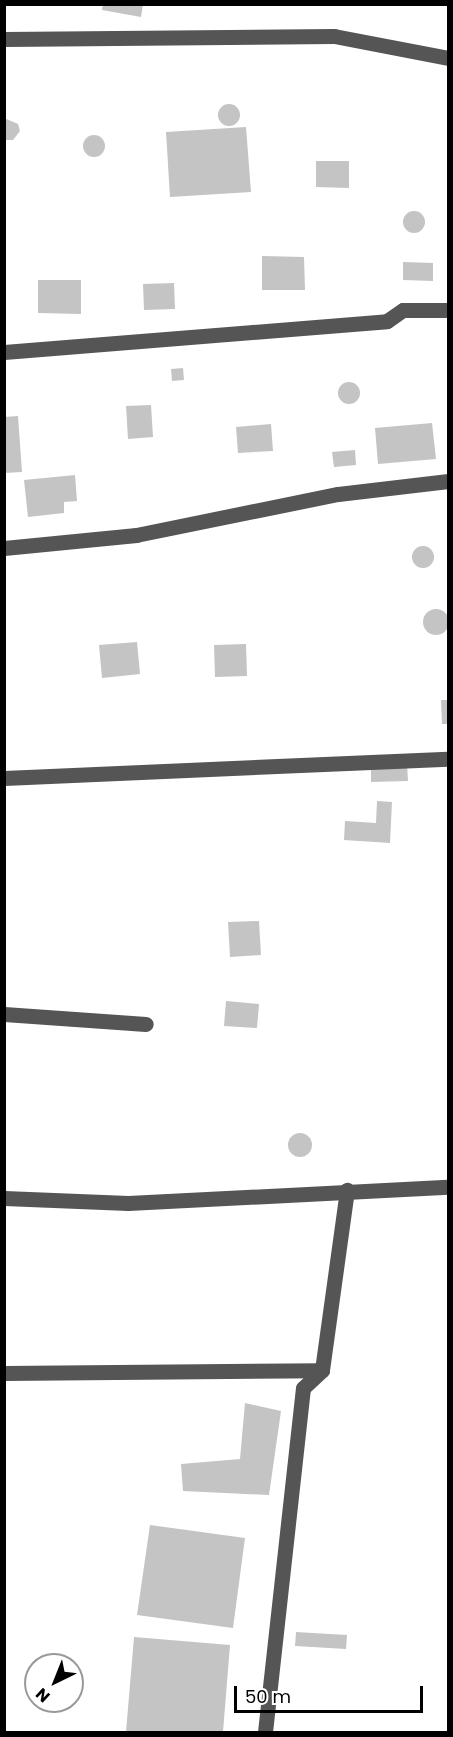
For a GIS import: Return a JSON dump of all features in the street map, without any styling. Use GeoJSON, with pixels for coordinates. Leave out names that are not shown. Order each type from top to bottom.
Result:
{"type":"FeatureCollection","features":[{"type":"Feature","properties":{"kind":"street"},"geometry":{"type":"LineString","coordinates":[[4,39],[334,36],[448,58]]}},
{"type":"Feature","properties":{"kind":"street"},"geometry":{"type":"LineString","coordinates":[[4,352],[387,321],[403,310],[448,310]]}},
{"type":"Feature","properties":{"kind":"street"},"geometry":{"type":"LineString","coordinates":[[4,548],[136,535],[338,494],[448,481]]}},
{"type":"Feature","properties":{"kind":"street"},"geometry":{"type":"LineString","coordinates":[[4,778],[448,759]]}},
{"type":"Feature","properties":{"kind":"street"},"geometry":{"type":"LineString","coordinates":[[4,1014],[146,1024]]}},
{"type":"Feature","properties":{"kind":"street"},"geometry":{"type":"LineString","coordinates":[[4,1198],[128,1203],[347,1190],[448,1187]]}},
{"type":"Feature","properties":{"kind":"street"},"geometry":{"type":"LineString","coordinates":[[265,1732],[303,1388],[322,1370],[347,1190]]}},
{"type":"Feature","properties":{"kind":"street"},"geometry":{"type":"LineString","coordinates":[[4,1373],[322,1370]]}},
{"type":"Feature","properties":{"kind":"building"},"geometry":{"type":"Polygon","coordinates":[[[103,4],[143,4],[141,17],[102,10],[103,4]]]}},
{"type":"Feature","properties":{"kind":"building"},"geometry":{"type":"Polygon","coordinates":[[[225,104],[233,104],[240,111],[240,119],[233,126],[225,126],[218,119],[218,111],[225,104]]]}},
{"type":"Feature","properties":{"kind":"building"},"geometry":{"type":"Polygon","coordinates":[[[4,118],[18,124],[20,131],[13,140],[4,140],[4,118]]]}},
{"type":"Feature","properties":{"kind":"building"},"geometry":{"type":"Polygon","coordinates":[[[246,127],[251,192],[170,197],[166,132],[246,127]]]}},
{"type":"Feature","properties":{"kind":"building"},"geometry":{"type":"Polygon","coordinates":[[[90,135],[98,135],[105,142],[105,150],[98,157],[90,157],[83,150],[83,142],[90,135]]]}},
{"type":"Feature","properties":{"kind":"building"},"geometry":{"type":"Polygon","coordinates":[[[316,161],[349,161],[349,188],[316,187],[316,161]]]}},
{"type":"Feature","properties":{"kind":"building"},"geometry":{"type":"Polygon","coordinates":[[[410,211],[418,211],[425,218],[425,226],[418,233],[410,233],[403,226],[403,218],[410,211]]]}},
{"type":"Feature","properties":{"kind":"building"},"geometry":{"type":"Polygon","coordinates":[[[262,256],[304,257],[305,290],[262,290],[262,256]]]}},
{"type":"Feature","properties":{"kind":"building"},"geometry":{"type":"Polygon","coordinates":[[[403,262],[433,263],[433,281],[403,280],[403,262]]]}},
{"type":"Feature","properties":{"kind":"building"},"geometry":{"type":"Polygon","coordinates":[[[38,280],[81,280],[81,314],[38,313],[38,280]]]}},
{"type":"Feature","properties":{"kind":"building"},"geometry":{"type":"Polygon","coordinates":[[[174,283],[175,309],[144,310],[143,284],[174,283]]]}},
{"type":"Feature","properties":{"kind":"building"},"geometry":{"type":"Polygon","coordinates":[[[183,368],[184,380],[172,381],[171,369],[183,368]]]}},
{"type":"Feature","properties":{"kind":"building"},"geometry":{"type":"Polygon","coordinates":[[[345,382],[353,382],[360,389],[360,397],[353,404],[345,404],[338,397],[338,389],[345,382]]]}},
{"type":"Feature","properties":{"kind":"building"},"geometry":{"type":"Polygon","coordinates":[[[151,405],[153,437],[128,439],[126,406],[151,405]]]}},
{"type":"Feature","properties":{"kind":"building"},"geometry":{"type":"Polygon","coordinates":[[[18,416],[22,472],[4,473],[4,417],[18,416]]]}},
{"type":"Feature","properties":{"kind":"building"},"geometry":{"type":"Polygon","coordinates":[[[432,423],[436,459],[378,464],[375,428],[432,423]]]}},
{"type":"Feature","properties":{"kind":"building"},"geometry":{"type":"Polygon","coordinates":[[[271,424],[273,451],[238,453],[236,427],[271,424]]]}},
{"type":"Feature","properties":{"kind":"building"},"geometry":{"type":"Polygon","coordinates":[[[355,450],[356,465],[334,467],[332,452],[355,450]]]}},
{"type":"Feature","properties":{"kind":"building"},"geometry":{"type":"Polygon","coordinates":[[[75,475],[77,501],[64,502],[64,513],[28,517],[24,480],[75,475]]]}},
{"type":"Feature","properties":{"kind":"building"},"geometry":{"type":"Polygon","coordinates":[[[419,546],[427,546],[434,553],[434,561],[427,568],[419,568],[412,561],[412,553],[419,546]]]}},
{"type":"Feature","properties":{"kind":"building"},"geometry":{"type":"Polygon","coordinates":[[[436,609],[445,613],[449,622],[445,631],[436,635],[427,631],[423,622],[427,613],[436,609]]]}},
{"type":"Feature","properties":{"kind":"building"},"geometry":{"type":"Polygon","coordinates":[[[137,642],[140,674],[102,678],[99,645],[137,642]]]}},
{"type":"Feature","properties":{"kind":"building"},"geometry":{"type":"Polygon","coordinates":[[[246,644],[247,676],[215,677],[214,645],[246,644]]]}},
{"type":"Feature","properties":{"kind":"building"},"geometry":{"type":"Polygon","coordinates":[[[441,700],[448,700],[448,724],[442,724],[441,700]]]}},
{"type":"Feature","properties":{"kind":"building"},"geometry":{"type":"Polygon","coordinates":[[[407,764],[408,781],[371,782],[371,765],[407,764]]]}},
{"type":"Feature","properties":{"kind":"building"},"geometry":{"type":"Polygon","coordinates":[[[377,801],[392,802],[390,843],[344,840],[345,821],[376,823],[377,801]]]}},
{"type":"Feature","properties":{"kind":"building"},"geometry":{"type":"Polygon","coordinates":[[[259,921],[261,955],[230,957],[228,922],[259,921]]]}},
{"type":"Feature","properties":{"kind":"building"},"geometry":{"type":"Polygon","coordinates":[[[226,1001],[259,1004],[257,1028],[224,1026],[226,1001]]]}},
{"type":"Feature","properties":{"kind":"building"},"geometry":{"type":"Polygon","coordinates":[[[300,1133],[305,1134],[311,1140],[311,1150],[305,1156],[300,1157],[295,1156],[289,1150],[288,1145],[289,1140],[295,1134],[300,1133]]]}},
{"type":"Feature","properties":{"kind":"building"},"geometry":{"type":"Polygon","coordinates":[[[245,1403],[281,1411],[269,1495],[183,1491],[181,1464],[240,1459],[245,1403]]]}},
{"type":"Feature","properties":{"kind":"building"},"geometry":{"type":"Polygon","coordinates":[[[150,1525],[245,1538],[233,1628],[137,1615],[150,1525]]]}},
{"type":"Feature","properties":{"kind":"building"},"geometry":{"type":"Polygon","coordinates":[[[296,1632],[347,1635],[346,1649],[295,1646],[296,1632]]]}},
{"type":"Feature","properties":{"kind":"building"},"geometry":{"type":"Polygon","coordinates":[[[134,1637],[230,1645],[223,1732],[126,1732],[134,1637]]]}}]}
